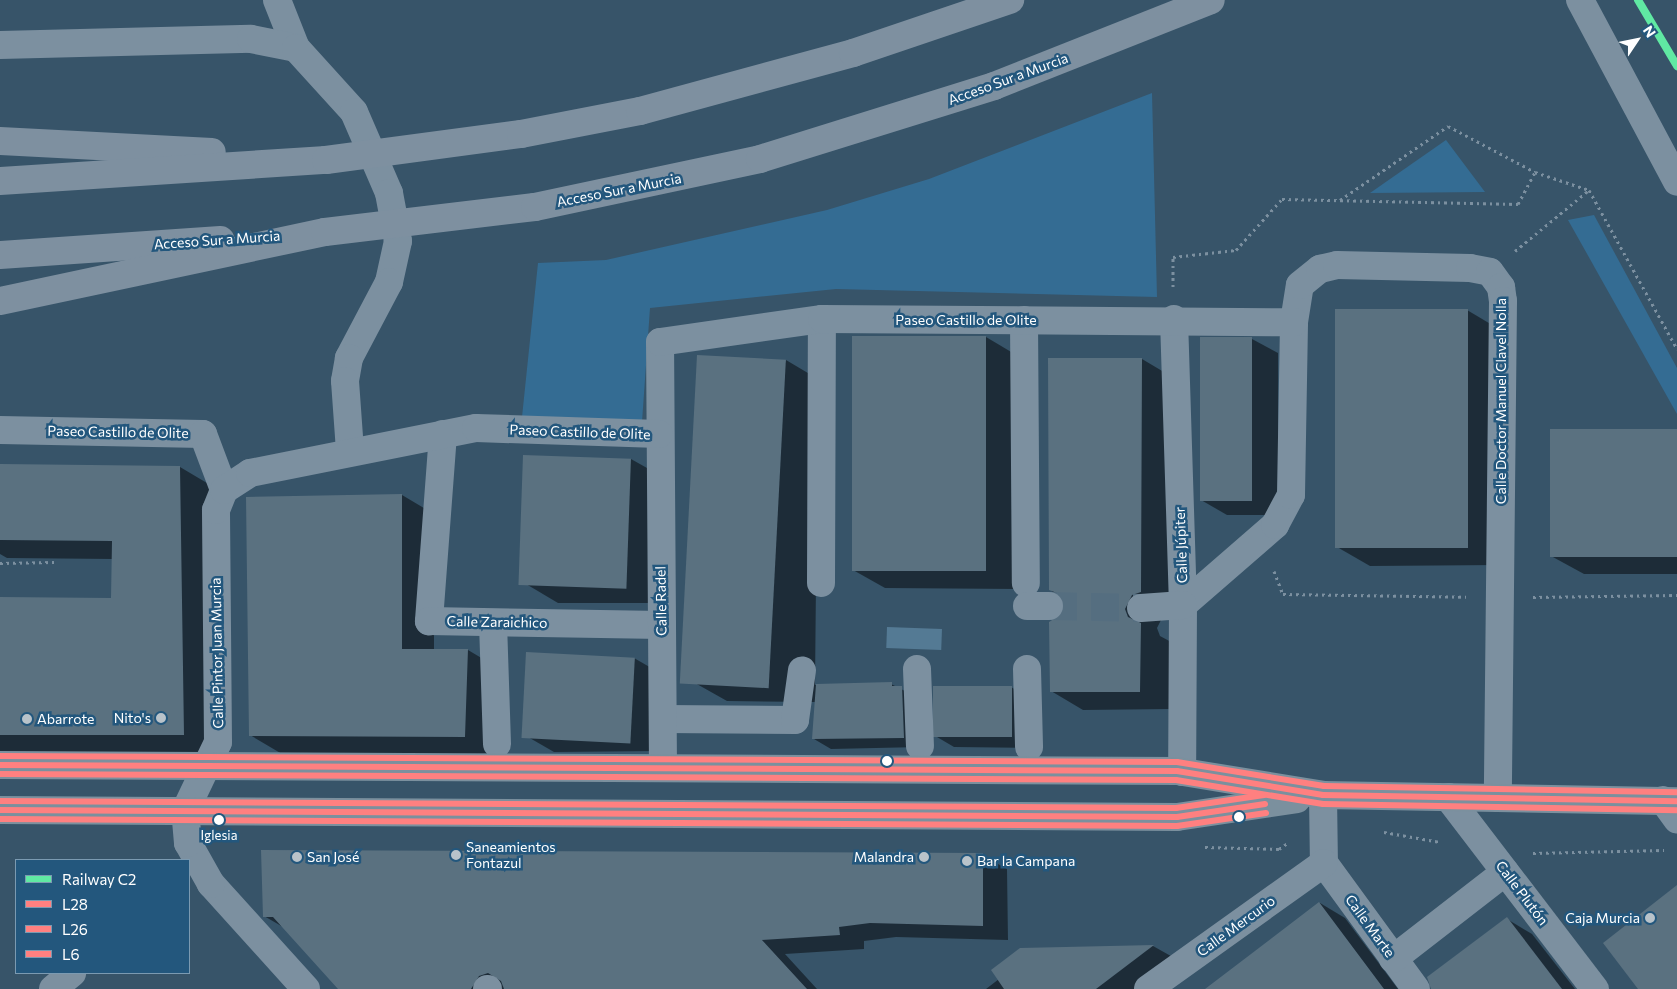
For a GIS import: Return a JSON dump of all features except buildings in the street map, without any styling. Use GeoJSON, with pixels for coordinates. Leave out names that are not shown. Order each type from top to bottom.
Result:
{"type":"FeatureCollection","features":[{"type":"Feature","properties":{"kind":"highway"},"geometry":{"type":"LineString","coordinates":[[0,181],[326,160],[521,134],[640,111],[853,53],[1010,0]]}},
{"type":"Feature","properties":{"kind":"highway","name":"Acceso Sur a Murcia"},"geometry":{"type":"LineString","coordinates":[[0,255],[325,232],[535,207],[760,159],[994,86],[1211,0]]}},
{"type":"Feature","properties":{"kind":"highway"},"geometry":{"type":"LineString","coordinates":[[0,141],[326,160]]}},
{"type":"Feature","properties":{"kind":"highway"},"geometry":{"type":"LineString","coordinates":[[0,301],[325,232]]}},
{"type":"Feature","properties":{"kind":"main road"},"geometry":{"type":"LineString","coordinates":[[0,765],[1182,772],[1323,795],[1498,798],[1672,807]]}},
{"type":"Feature","properties":{"kind":"main road"},"geometry":{"type":"LineString","coordinates":[[0,810],[1177,817],[1323,795]]}},
{"type":"Feature","properties":{"kind":"street"},"geometry":{"type":"LineString","coordinates":[[278,0],[296,48],[354,112],[389,193],[398,241],[389,282],[349,358],[345,381],[350,450]]}},
{"type":"Feature","properties":{"kind":"street"},"geometry":{"type":"LineString","coordinates":[[1580,0],[1677,182]]}},
{"type":"Feature","properties":{"kind":"street"},"geometry":{"type":"LineString","coordinates":[[0,45],[251,39],[296,48]]}},
{"type":"Feature","properties":{"kind":"street"},"geometry":{"type":"LineString","coordinates":[[1141,608],[1183,605],[1263,538],[1275,525],[1291,495],[1294,322],[1300,285],[1328,266],[1470,268],[1490,272]]}},
{"type":"Feature","properties":{"kind":"street","name":"Calle Doctor Manuel Clavel Nolla"},"geometry":{"type":"LineString","coordinates":[[1490,272],[1501,288],[1503,301],[1498,798]]}},
{"type":"Feature","properties":{"kind":"street"},"geometry":{"type":"LineString","coordinates":[[821,584],[822,319]]}},
{"type":"Feature","properties":{"kind":"street","name":"Paseo Castillo de Olite"},"geometry":{"type":"LineString","coordinates":[[0,430],[203,434],[224,490],[250,473],[350,450],[476,428],[659,434],[660,342],[822,319],[1174,319],[1294,322]]}},
{"type":"Feature","properties":{"kind":"street","name":"Calle Júpiter"},"geometry":{"type":"LineString","coordinates":[[1174,319],[1183,605],[1182,772]]}},
{"type":"Feature","properties":{"kind":"street"},"geometry":{"type":"LineString","coordinates":[[1024,320],[1034,598]]}},
{"type":"Feature","properties":{"kind":"street","name":"Calle Zaraichico"},"geometry":{"type":"LineString","coordinates":[[444,434],[430,620],[493,623],[662,625]]}},
{"type":"Feature","properties":{"kind":"street","name":"Calle Radel"},"geometry":{"type":"LineString","coordinates":[[659,434],[663,768]]}},
{"type":"Feature","properties":{"kind":"street","name":"Calle Pintor Juan Murcia"},"geometry":{"type":"LineString","coordinates":[[185,811],[218,742],[216,510],[224,490]]}},
{"type":"Feature","properties":{"kind":"street"},"geometry":{"type":"LineString","coordinates":[[493,623],[497,744]]}},
{"type":"Feature","properties":{"kind":"street"},"geometry":{"type":"LineString","coordinates":[[1027,669],[1029,747]]}},
{"type":"Feature","properties":{"kind":"street"},"geometry":{"type":"LineString","coordinates":[[663,719],[795,720],[802,670]]}},
{"type":"Feature","properties":{"kind":"street"},"geometry":{"type":"LineString","coordinates":[[917,670],[920,746]]}},
{"type":"Feature","properties":{"kind":"street"},"geometry":{"type":"LineString","coordinates":[[1323,795],[1324,863]]}},
{"type":"Feature","properties":{"kind":"street","name":"Calle Plutón"},"geometry":{"type":"LineString","coordinates":[[1448,797],[1595,989]]}},
{"type":"Feature","properties":{"kind":"street"},"geometry":{"type":"LineString","coordinates":[[185,811],[192,867],[306,989]]}},
{"type":"Feature","properties":{"kind":"street","name":"Calle Marte"},"geometry":{"type":"LineString","coordinates":[[1324,863],[1394,959],[1410,987]]}},
{"type":"Feature","properties":{"kind":"street","name":"Calle Mercurio"},"geometry":{"type":"LineString","coordinates":[[1148,989],[1324,863]]}},
{"type":"Feature","properties":{"kind":"street"},"geometry":{"type":"LineString","coordinates":[[1394,959],[1505,872]]}},
{"type":"Feature","properties":{"kind":"street"},"geometry":{"type":"LineString","coordinates":[[54,989],[71,974]]}},
{"type":"Feature","properties":{"kind":"path"},"geometry":{"type":"LineString","coordinates":[[1339,201],[1448,126],[1536,172],[1589,190],[1677,349]]}},
{"type":"Feature","properties":{"kind":"path"},"geometry":{"type":"LineString","coordinates":[[1174,319],[1173,257],[1236,250],[1282,199],[1518,204],[1536,172]]}},
{"type":"Feature","properties":{"kind":"path"},"geometry":{"type":"LineString","coordinates":[[1490,272],[1589,190]]}},
{"type":"Feature","properties":{"kind":"path"},"geometry":{"type":"LineString","coordinates":[[1263,538],[1283,594],[1500,598],[1677,595]]}},
{"type":"Feature","properties":{"kind":"path"},"geometry":{"type":"LineString","coordinates":[[0,563],[54,562]]}},
{"type":"Feature","properties":{"kind":"shaded area"},"geometry":{"type":"Polygon","coordinates":[[[1152,93],[1157,297],[836,289],[650,308],[642,422],[522,417],[538,263],[606,260],[827,210],[929,179],[1152,93]]]}},
{"type":"Feature","properties":{"kind":"shaded area"},"geometry":{"type":"Polygon","coordinates":[[[1446,140],[1485,192],[1370,193],[1446,140]]]}},
{"type":"Feature","properties":{"kind":"shaded area"},"geometry":{"type":"Polygon","coordinates":[[[1594,215],[1677,368],[1677,414],[1568,220],[1594,215]]]}},
{"type":"Feature","properties":{"kind":"shaded area"},"geometry":{"type":"Polygon","coordinates":[[[887,627],[942,629],[941,650],[886,648],[887,627]]]}},
{"type":"Feature","properties":{"kind":"tunnel"},"geometry":{"type":"LineString","coordinates":[[1049,606],[1141,608]]}},
{"type":"Feature","properties":{"kind":"rail line","name":"C2"},"geometry":{"type":"LineString","coordinates":[[1638,0],[1677,66]]}},
{"type":"Feature","properties":{"kind":"transit line","name":"L6"},"geometry":{"type":"LineString","coordinates":[[0,756],[1177,762],[1324,786],[1677,792]]}},
{"type":"Feature","properties":{"kind":"transit line","name":"L28"},"geometry":{"type":"LineString","coordinates":[[0,765],[1177,771],[1323,795],[1677,801]]}},
{"type":"Feature","properties":{"kind":"transit line","name":"L26"},"geometry":{"type":"LineString","coordinates":[[0,774],[1176,780],[1323,804],[1677,810]]}},
{"type":"Feature","properties":{"kind":"transit line","name":"L6"},"geometry":{"type":"LineString","coordinates":[[0,801],[1176,808],[1264,795]]}},
{"type":"Feature","properties":{"kind":"transit line","name":"L28"},"geometry":{"type":"LineString","coordinates":[[0,810],[1177,817],[1265,804]]}},
{"type":"Feature","properties":{"kind":"transit line","name":"L26"},"geometry":{"type":"LineString","coordinates":[[0,819],[1177,826],[1266,813]]}},
{"type":"Feature","properties":{"kind":"place","name":"Nito's"},"geometry":{"type":"Point","coordinates":[161,718]}},
{"type":"Feature","properties":{"kind":"place","name":"Abarrote"},"geometry":{"type":"Point","coordinates":[27,719]}},
{"type":"Feature","properties":{"kind":"place","name":"Iglesia"},"geometry":{"type":"Point","coordinates":[219,820]}},
{"type":"Feature","properties":{"kind":"place","name":"Saneamientos Fontazul"},"geometry":{"type":"Point","coordinates":[456,855]}},
{"type":"Feature","properties":{"kind":"place","name":"San José"},"geometry":{"type":"Point","coordinates":[297,857]}},
{"type":"Feature","properties":{"kind":"place","name":"Malandra"},"geometry":{"type":"Point","coordinates":[924,857]}},
{"type":"Feature","properties":{"kind":"place","name":"Bar la Campana"},"geometry":{"type":"Point","coordinates":[967,861]}},
{"type":"Feature","properties":{"kind":"place","name":"Caja Murcia"},"geometry":{"type":"Point","coordinates":[1650,918]}}]}
